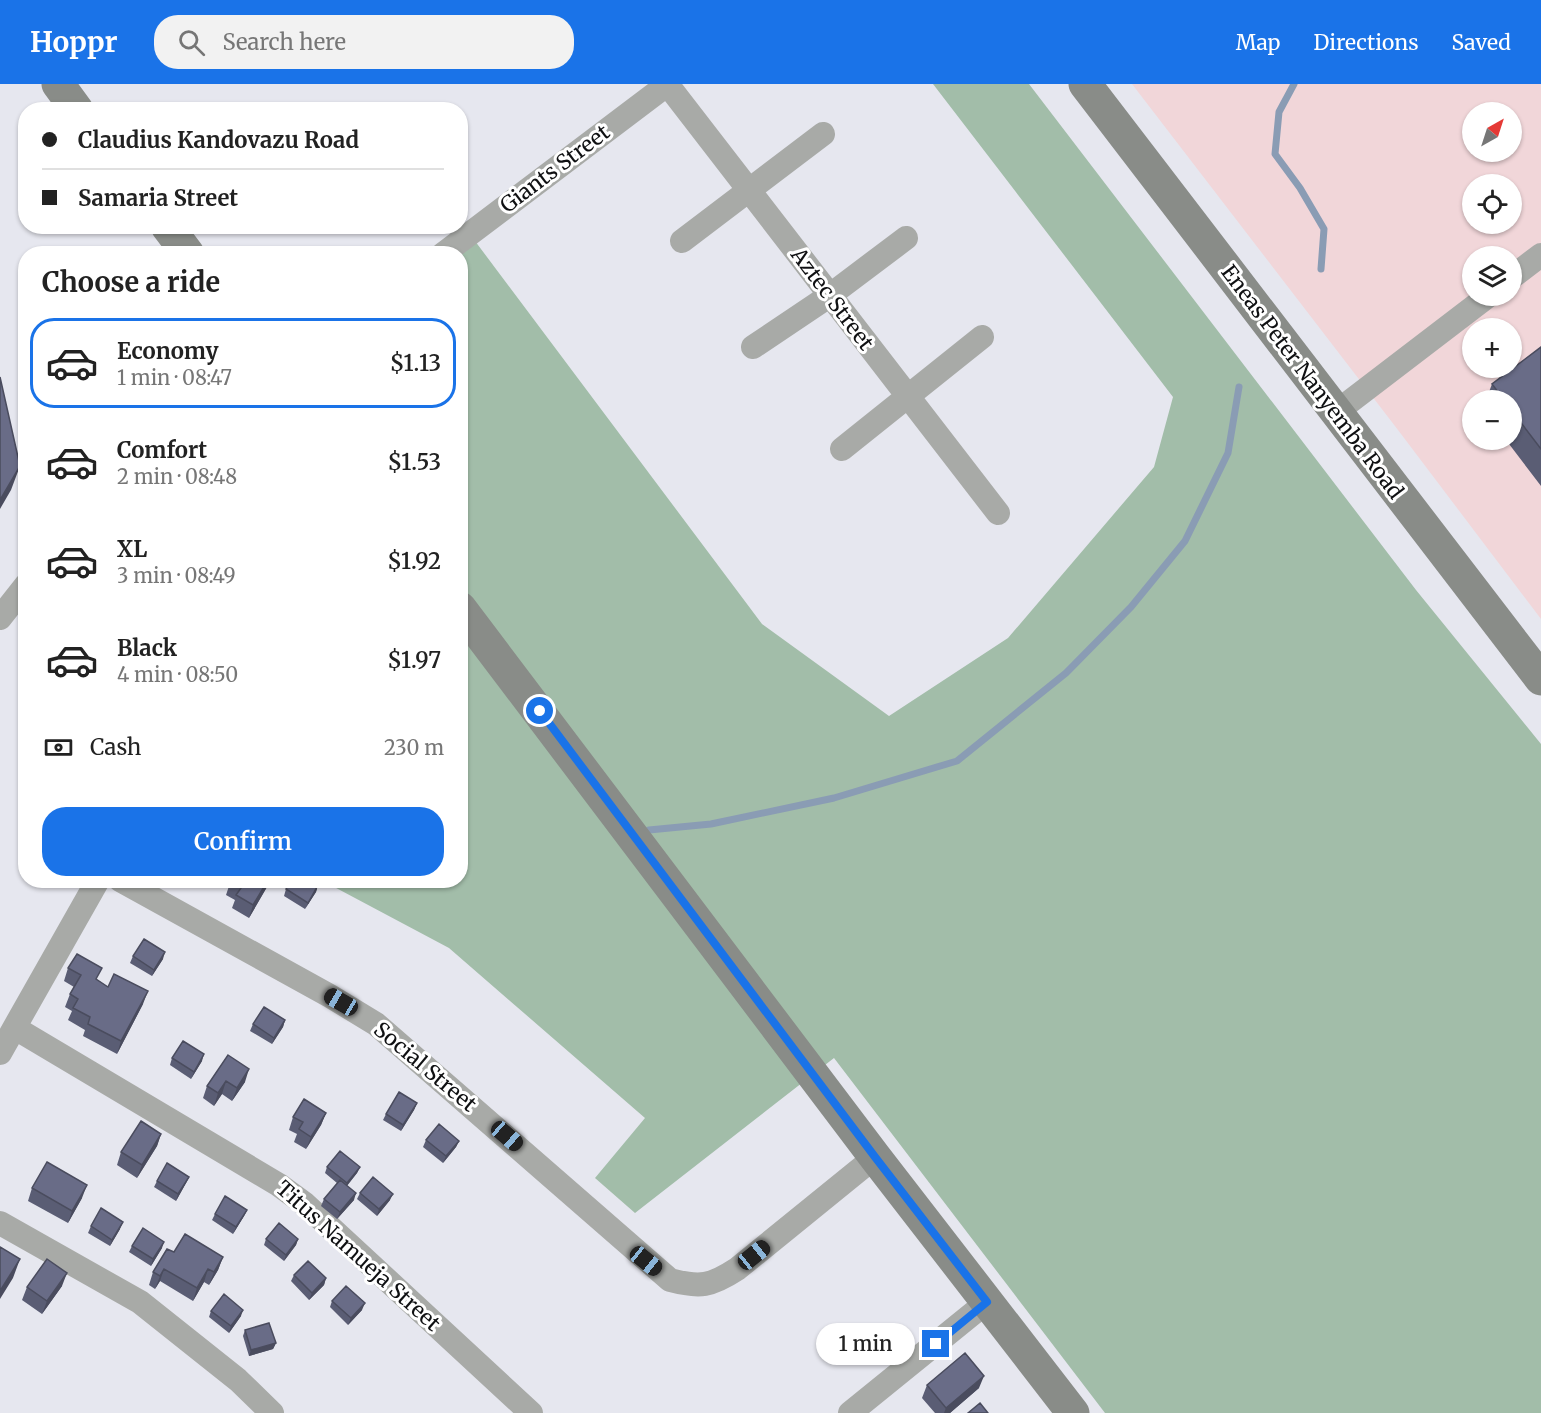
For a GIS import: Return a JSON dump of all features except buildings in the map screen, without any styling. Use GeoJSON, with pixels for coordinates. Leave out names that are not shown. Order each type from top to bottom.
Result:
{"type":"FeatureCollection","features":[{"type":"Feature","properties":{"kind":"street","name":"Aztec Street"},"geometry":{"type":"LineString","coordinates":[[667,84],[998,513]]}},
{"type":"Feature","properties":{"kind":"street","name":"Giants Street"},"geometry":{"type":"LineString","coordinates":[[454,246],[667,84]]}},
{"type":"Feature","properties":{"kind":"street","name":"Eneas Peter Nanyemba Road"},"geometry":{"type":"LineString","coordinates":[[1085,84],[1541,679]]}},
{"type":"Feature","properties":{"kind":"street"},"geometry":{"type":"LineString","coordinates":[[682,241],[823,134]]}},
{"type":"Feature","properties":{"kind":"street"},"geometry":{"type":"LineString","coordinates":[[753,347],[829,296],[906,238]]}},
{"type":"Feature","properties":{"kind":"street"},"geometry":{"type":"LineString","coordinates":[[1522,269],[1541,255]]}},
{"type":"Feature","properties":{"kind":"street"},"geometry":{"type":"LineString","coordinates":[[1335,413],[1475,306]]}},
{"type":"Feature","properties":{"kind":"street"},"geometry":{"type":"LineString","coordinates":[[842,449],[982,337]]}},
{"type":"Feature","properties":{"kind":"street"},"geometry":{"type":"LineString","coordinates":[[0,618],[18,595]]}},
{"type":"Feature","properties":{"kind":"street"},"geometry":{"type":"LineString","coordinates":[[468,619],[875,1157],[1073,1413]]}},
{"type":"Feature","properties":{"kind":"street"},"geometry":{"type":"LineString","coordinates":[[0,1053],[94,888]]}},
{"type":"Feature","properties":{"kind":"street","name":"Social Street"},"geometry":{"type":"LineString","coordinates":[[134,888],[330,996],[376,1024],[670,1280],[695,1287],[719,1281],[737,1269],[875,1157]]}},
{"type":"Feature","properties":{"kind":"street","name":"Titus Namueja Street"},"geometry":{"type":"LineString","coordinates":[[15,1028],[279,1185],[313,1211],[531,1413]]}},
{"type":"Feature","properties":{"kind":"street"},"geometry":{"type":"LineString","coordinates":[[0,1223],[140,1302],[198,1346],[272,1413]]}},
{"type":"Feature","properties":{"kind":"street"},"geometry":{"type":"LineString","coordinates":[[850,1413],[987,1302]]}},
{"type":"Feature","properties":{"kind":"shaded area"},"geometry":{"type":"Polygon","coordinates":[[[1132,84],[1541,84],[1541,619],[1398,430],[1132,84]]]}},
{"type":"Feature","properties":{"kind":"green space"},"geometry":{"type":"Polygon","coordinates":[[[933,84],[1029,84],[1416,590],[1541,744],[1541,1413],[1105,1413],[834,1058],[635,1213],[595,1178],[645,1118],[449,948],[336,888],[468,888],[468,246],[463,246],[469,233],[762,624],[889,716],[1008,638],[1154,467],[1173,397],[933,84]]]}},
{"type":"Feature","properties":{"kind":"waterway"},"geometry":{"type":"LineString","coordinates":[[1294,84],[1279,112],[1275,154],[1300,188],[1324,229],[1321,269]]}},
{"type":"Feature","properties":{"kind":"waterway"},"geometry":{"type":"LineString","coordinates":[[649,830],[711,824],[834,798],[957,761],[1066,673],[1131,607],[1185,541],[1228,453],[1239,387]]}},
{"type":"Feature","properties":{"kind":"route"},"geometry":{"type":"LineString","coordinates":[[540,711],[875,1157],[987,1302],[936,1344]]}}]}
